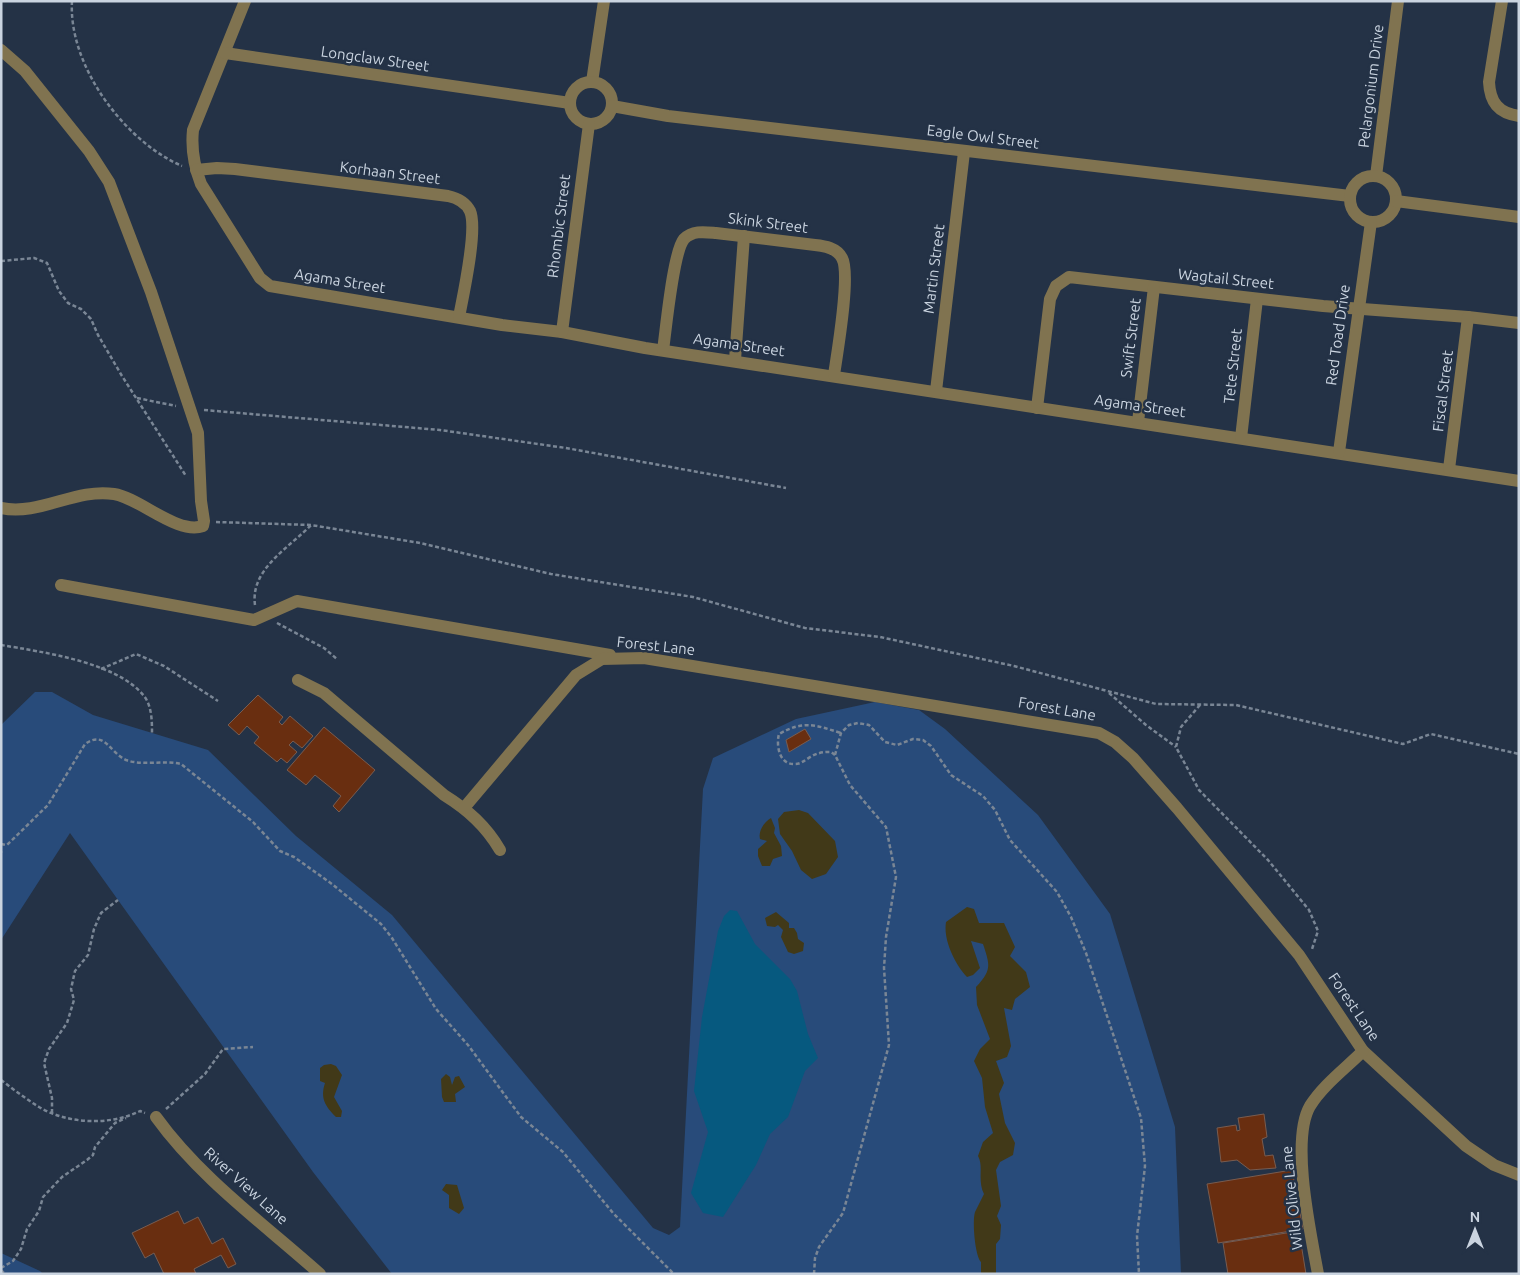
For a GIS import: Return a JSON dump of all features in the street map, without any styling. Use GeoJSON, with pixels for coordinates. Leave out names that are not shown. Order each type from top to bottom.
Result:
{"type":"FeatureCollection","features":[{"type":"Feature","properties":{"kind":"street","name":"Agama Street"},"geometry":{"type":"LineString","coordinates":[[245,1],[226,54],[193,130],[192,149],[201,184],[255,271],[270,286],[460,316],[502,325],[562,332],[663,350],[834,375],[1037,408],[1519,480]]}},
{"type":"Feature","properties":{"kind":"street"},"geometry":{"type":"LineString","coordinates":[[592,82],[604,1]]}},
{"type":"Feature","properties":{"kind":"street","name":"Pelargonium Drive"},"geometry":{"type":"LineString","coordinates":[[1376,176],[1398,1]]}},
{"type":"Feature","properties":{"kind":"street"},"geometry":{"type":"LineString","coordinates":[[1502,1],[1490,73],[1490,94],[1492,102],[1499,109],[1510,115],[1519,116]]}},
{"type":"Feature","properties":{"kind":"street"},"geometry":{"type":"LineString","coordinates":[[1,50],[25,71],[89,151],[109,182],[138,256],[198,433],[201,501],[204,521],[203,526],[185,526],[122,495],[98,491],[33,508],[18,510],[1,508]]}},
{"type":"Feature","properties":{"kind":"street","name":"Longclaw Street"},"geometry":{"type":"LineString","coordinates":[[226,54],[570,102]]}},
{"type":"Feature","properties":{"kind":"street"},"geometry":{"type":"LineString","coordinates":[[592,82],[602,85],[607,90],[612,106],[609,115],[600,122],[589,124],[578,120],[572,112],[570,102],[573,91],[583,84],[592,82]]}},
{"type":"Feature","properties":{"kind":"street","name":"Eagle Owl Street"},"geometry":{"type":"LineString","coordinates":[[612,106],[668,116],[1350,196]]}},
{"type":"Feature","properties":{"kind":"street","name":"Rhombic Street"},"geometry":{"type":"LineString","coordinates":[[562,332],[589,124]]}},
{"type":"Feature","properties":{"kind":"street","name":"Martin Street"},"geometry":{"type":"LineString","coordinates":[[936,391],[964,152]]}},
{"type":"Feature","properties":{"kind":"street","name":"Korhaan Street"},"geometry":{"type":"LineString","coordinates":[[196,170],[235,169],[448,196],[460,200],[469,209],[472,226],[460,316]]}},
{"type":"Feature","properties":{"kind":"street"},"geometry":{"type":"LineString","coordinates":[[1367,176],[1376,176],[1387,180],[1395,190],[1396,202],[1388,217],[1380,221],[1371,222],[1360,218],[1352,208],[1350,196],[1353,188],[1359,181],[1367,176]]}},
{"type":"Feature","properties":{"kind":"street"},"geometry":{"type":"LineString","coordinates":[[1396,202],[1519,217]]}},
{"type":"Feature","properties":{"kind":"street","name":"Red Toad Drive"},"geometry":{"type":"LineString","coordinates":[[1339,452],[1371,222]]}},
{"type":"Feature","properties":{"kind":"street","name":"Skink Street"},"geometry":{"type":"LineString","coordinates":[[663,350],[676,258],[682,240],[694,232],[822,246],[831,248],[841,255],[844,262],[845,281],[834,375]]}},
{"type":"Feature","properties":{"kind":"street"},"geometry":{"type":"LineString","coordinates":[[735,360],[744,236]]}},
{"type":"Feature","properties":{"kind":"street","name":"Wagtail Street"},"geometry":{"type":"LineString","coordinates":[[1037,408],[1050,299],[1060,282],[1069,277],[1257,299],[1519,323]]}},
{"type":"Feature","properties":{"kind":"street","name":"Swift Street"},"geometry":{"type":"LineString","coordinates":[[1138,422],[1154,287]]}},
{"type":"Feature","properties":{"kind":"street","name":"Tete Street"},"geometry":{"type":"LineString","coordinates":[[1241,438],[1257,299]]}},
{"type":"Feature","properties":{"kind":"street","name":"Fiscal Street"},"geometry":{"type":"LineString","coordinates":[[1449,470],[1468,317]]}},
{"type":"Feature","properties":{"kind":"street"},"geometry":{"type":"LineString","coordinates":[[61,585],[254,620],[297,601],[620,657]]}},
{"type":"Feature","properties":{"kind":"street","name":"Forest Lane"},"geometry":{"type":"LineString","coordinates":[[464,808],[576,675],[596,660],[620,657],[644,658],[1099,733],[1120,746],[1146,772],[1306,966],[1363,1051],[1466,1146],[1494,1165],[1519,1175]]}},
{"type":"Feature","properties":{"kind":"street"},"geometry":{"type":"LineString","coordinates":[[298,680],[324,693],[444,795],[464,808],[484,827],[500,850]]}},
{"type":"Feature","properties":{"kind":"street","name":"Wild Olive Lane"},"geometry":{"type":"LineString","coordinates":[[1318,1274],[1302,1159],[1303,1132],[1309,1108],[1316,1098],[1363,1051]]}},
{"type":"Feature","properties":{"kind":"street","name":"River View Lane"},"geometry":{"type":"LineString","coordinates":[[156,1117],[170,1136],[202,1171],[320,1274]]}},
{"type":"Feature","properties":{"kind":"path"},"geometry":{"type":"LineString","coordinates":[[72,1],[74,37],[92,78],[123,123],[152,148],[180,165],[196,170]]}},
{"type":"Feature","properties":{"kind":"path"},"geometry":{"type":"LineString","coordinates":[[1,261],[34,258],[47,263],[59,291],[68,303],[81,309],[92,319],[98,335],[188,479]]}},
{"type":"Feature","properties":{"kind":"path"},"geometry":{"type":"LineString","coordinates":[[137,398],[191,409],[440,430],[566,448],[786,488]]}},
{"type":"Feature","properties":{"kind":"path"},"geometry":{"type":"LineString","coordinates":[[204,521],[311,524],[420,543],[552,574],[693,597],[805,628],[880,637],[1014,666],[1156,704],[1236,705],[1403,744],[1431,734],[1519,754]]}},
{"type":"Feature","properties":{"kind":"path"},"geometry":{"type":"LineString","coordinates":[[1,645],[76,659],[122,678],[145,696],[151,715],[152,733]]}},
{"type":"Feature","properties":{"kind":"path"},"geometry":{"type":"LineString","coordinates":[[101,669],[136,654],[164,666],[218,701]]}},
{"type":"Feature","properties":{"kind":"path"},"geometry":{"type":"LineString","coordinates":[[1107,691],[1146,725],[1176,746],[1199,790],[1268,860],[1309,910],[1318,931],[1306,966]]}},
{"type":"Feature","properties":{"kind":"path"},"geometry":{"type":"LineString","coordinates":[[1176,746],[1181,727],[1200,705]]}},
{"type":"Feature","properties":{"kind":"path"},"geometry":{"type":"LineString","coordinates":[[835,755],[840,732],[849,725],[858,723],[869,725],[885,742],[891,744],[897,745],[913,739],[923,740],[931,746],[951,776],[983,796],[995,810],[1010,840],[1057,892],[1071,917],[1096,982],[1141,1118],[1145,1166],[1136,1236],[1139,1274]]}},
{"type":"Feature","properties":{"kind":"path"},"geometry":{"type":"LineString","coordinates":[[814,1274],[814,1258],[819,1247],[844,1213],[889,1045],[884,968],[886,936],[896,877],[886,827],[850,786],[835,755],[831,752],[816,753],[797,764],[790,764],[779,753],[777,740],[779,734],[798,725],[811,724],[840,732]]}},
{"type":"Feature","properties":{"kind":"path"},"geometry":{"type":"LineString","coordinates":[[1,844],[8,845],[48,805],[85,744],[92,739],[98,738],[105,741],[118,756],[130,761],[181,764],[253,822],[280,851],[294,857],[332,884],[380,924],[392,938],[436,1009],[468,1045],[521,1117],[563,1152],[613,1213],[674,1274]]}},
{"type":"Feature","properties":{"kind":"path"},"geometry":{"type":"LineString","coordinates":[[52,1113],[52,1098],[44,1063],[49,1049],[67,1023],[74,1000],[71,988],[75,971],[88,955],[94,929],[101,913],[118,900]]}},
{"type":"Feature","properties":{"kind":"path"},"geometry":{"type":"LineString","coordinates":[[5,1274],[1,1269],[12,1261],[21,1249],[27,1229],[39,1211],[42,1197],[62,1177],[92,1155],[95,1147],[115,1124],[140,1111],[156,1117],[205,1074],[223,1048],[253,1047]]}},
{"type":"Feature","properties":{"kind":"path"},"geometry":{"type":"LineString","coordinates":[[1,1080],[40,1108],[52,1113],[89,1121],[130,1116]]}},
{"type":"Feature","properties":{"kind":"shaded area"},"geometry":{"type":"Polygon","coordinates":[[[35,692],[52,692],[93,715],[208,750],[296,836],[392,915],[653,1228],[669,1235],[680,1227],[703,789],[713,758],[796,719],[875,702],[919,710],[945,729],[1038,815],[1110,914],[1175,1127],[1181,1274],[392,1274],[313,1172],[70,833],[1,940],[1,725],[35,692]]]}},
{"type":"Feature","properties":{"kind":"shaded area"},"geometry":{"type":"Polygon","coordinates":[[[730,910],[737,911],[755,944],[790,979],[797,991],[808,1034],[818,1058],[805,1071],[788,1117],[770,1134],[756,1165],[723,1217],[703,1213],[691,1193],[708,1132],[694,1091],[702,1017],[718,931],[724,916],[730,910]]]}},
{"type":"Feature","properties":{"kind":"shaded area"},"geometry":{"type":"Polygon","coordinates":[[[1,1253],[40,1271],[43,1274],[1,1274],[1,1253]]]}},
{"type":"Feature","properties":{"kind":"sand"},"geometry":{"type":"Polygon","coordinates":[[[799,810],[808,813],[835,841],[838,857],[826,874],[812,879],[801,870],[792,851],[780,834],[778,819],[784,812],[799,810]]]}},
{"type":"Feature","properties":{"kind":"sand"},"geometry":{"type":"Polygon","coordinates":[[[771,818],[775,828],[774,833],[781,846],[782,856],[773,859],[770,866],[762,866],[758,856],[758,849],[767,841],[760,839],[760,833],[764,824],[771,818]]]}},
{"type":"Feature","properties":{"kind":"sand"},"geometry":{"type":"Polygon","coordinates":[[[967,907],[974,909],[979,923],[1004,923],[1015,947],[1010,956],[1026,972],[1030,987],[1015,999],[1012,1010],[1004,1008],[1011,1046],[1007,1057],[996,1061],[1004,1083],[999,1094],[1005,1123],[1015,1143],[1013,1155],[1000,1162],[996,1170],[1001,1206],[997,1216],[1001,1225],[1000,1239],[996,1244],[996,1274],[981,1274],[981,1262],[977,1253],[974,1230],[975,1212],[984,1194],[978,1156],[983,1142],[993,1133],[985,1107],[982,1078],[974,1061],[980,1049],[990,1039],[977,1005],[976,987],[985,976],[988,962],[983,944],[971,941],[980,968],[973,975],[967,977],[958,965],[946,936],[946,922],[967,907]]]}},
{"type":"Feature","properties":{"kind":"sand"},"geometry":{"type":"Polygon","coordinates":[[[776,912],[789,923],[789,928],[794,928],[798,939],[804,943],[803,951],[794,954],[788,952],[781,937],[783,930],[778,925],[775,927],[767,926],[765,918],[776,912]]]}},
{"type":"Feature","properties":{"kind":"sand"},"geometry":{"type":"Polygon","coordinates":[[[331,1064],[336,1066],[342,1075],[334,1097],[342,1111],[341,1117],[336,1117],[326,1105],[323,1097],[325,1083],[320,1081],[320,1068],[331,1064]]]}},
{"type":"Feature","properties":{"kind":"sand"},"geometry":{"type":"Polygon","coordinates":[[[446,1074],[450,1077],[452,1085],[455,1077],[459,1076],[465,1087],[455,1094],[456,1102],[444,1102],[442,1097],[441,1079],[446,1074]]]}},
{"type":"Feature","properties":{"kind":"sand"},"geometry":{"type":"Polygon","coordinates":[[[446,1184],[457,1185],[464,1208],[459,1214],[449,1208],[449,1195],[442,1190],[446,1184]]]}},
{"type":"Feature","properties":{"kind":"building"},"geometry":{"type":"Polygon","coordinates":[[[258,695],[283,717],[279,722],[282,725],[290,716],[313,736],[302,748],[293,741],[289,745],[297,752],[287,763],[281,758],[277,762],[254,743],[259,737],[247,726],[239,735],[228,725],[258,695]]]}},
{"type":"Feature","properties":{"kind":"building"},"geometry":{"type":"Polygon","coordinates":[[[324,727],[375,770],[339,812],[333,806],[341,796],[315,775],[306,785],[287,770],[324,727]]]}},
{"type":"Feature","properties":{"kind":"building"},"geometry":{"type":"Polygon","coordinates":[[[805,729],[811,739],[789,752],[786,740],[805,729]]]}},
{"type":"Feature","properties":{"kind":"building"},"geometry":{"type":"Polygon","coordinates":[[[1264,1114],[1267,1137],[1262,1139],[1265,1156],[1273,1155],[1276,1168],[1250,1170],[1237,1160],[1221,1162],[1217,1128],[1236,1125],[1237,1131],[1240,1130],[1238,1118],[1264,1114]]]}},
{"type":"Feature","properties":{"kind":"building"},"geometry":{"type":"Polygon","coordinates":[[[1292,1170],[1303,1229],[1218,1243],[1207,1184],[1292,1170]]]}},
{"type":"Feature","properties":{"kind":"building"},"geometry":{"type":"Polygon","coordinates":[[[178,1211],[184,1224],[198,1217],[212,1244],[223,1238],[236,1264],[228,1268],[221,1255],[194,1269],[196,1274],[164,1274],[154,1253],[145,1258],[132,1233],[178,1211]]]}},
{"type":"Feature","properties":{"kind":"building"},"geometry":{"type":"Polygon","coordinates":[[[1299,1231],[1306,1274],[1228,1274],[1223,1243],[1299,1231]]]}}]}
